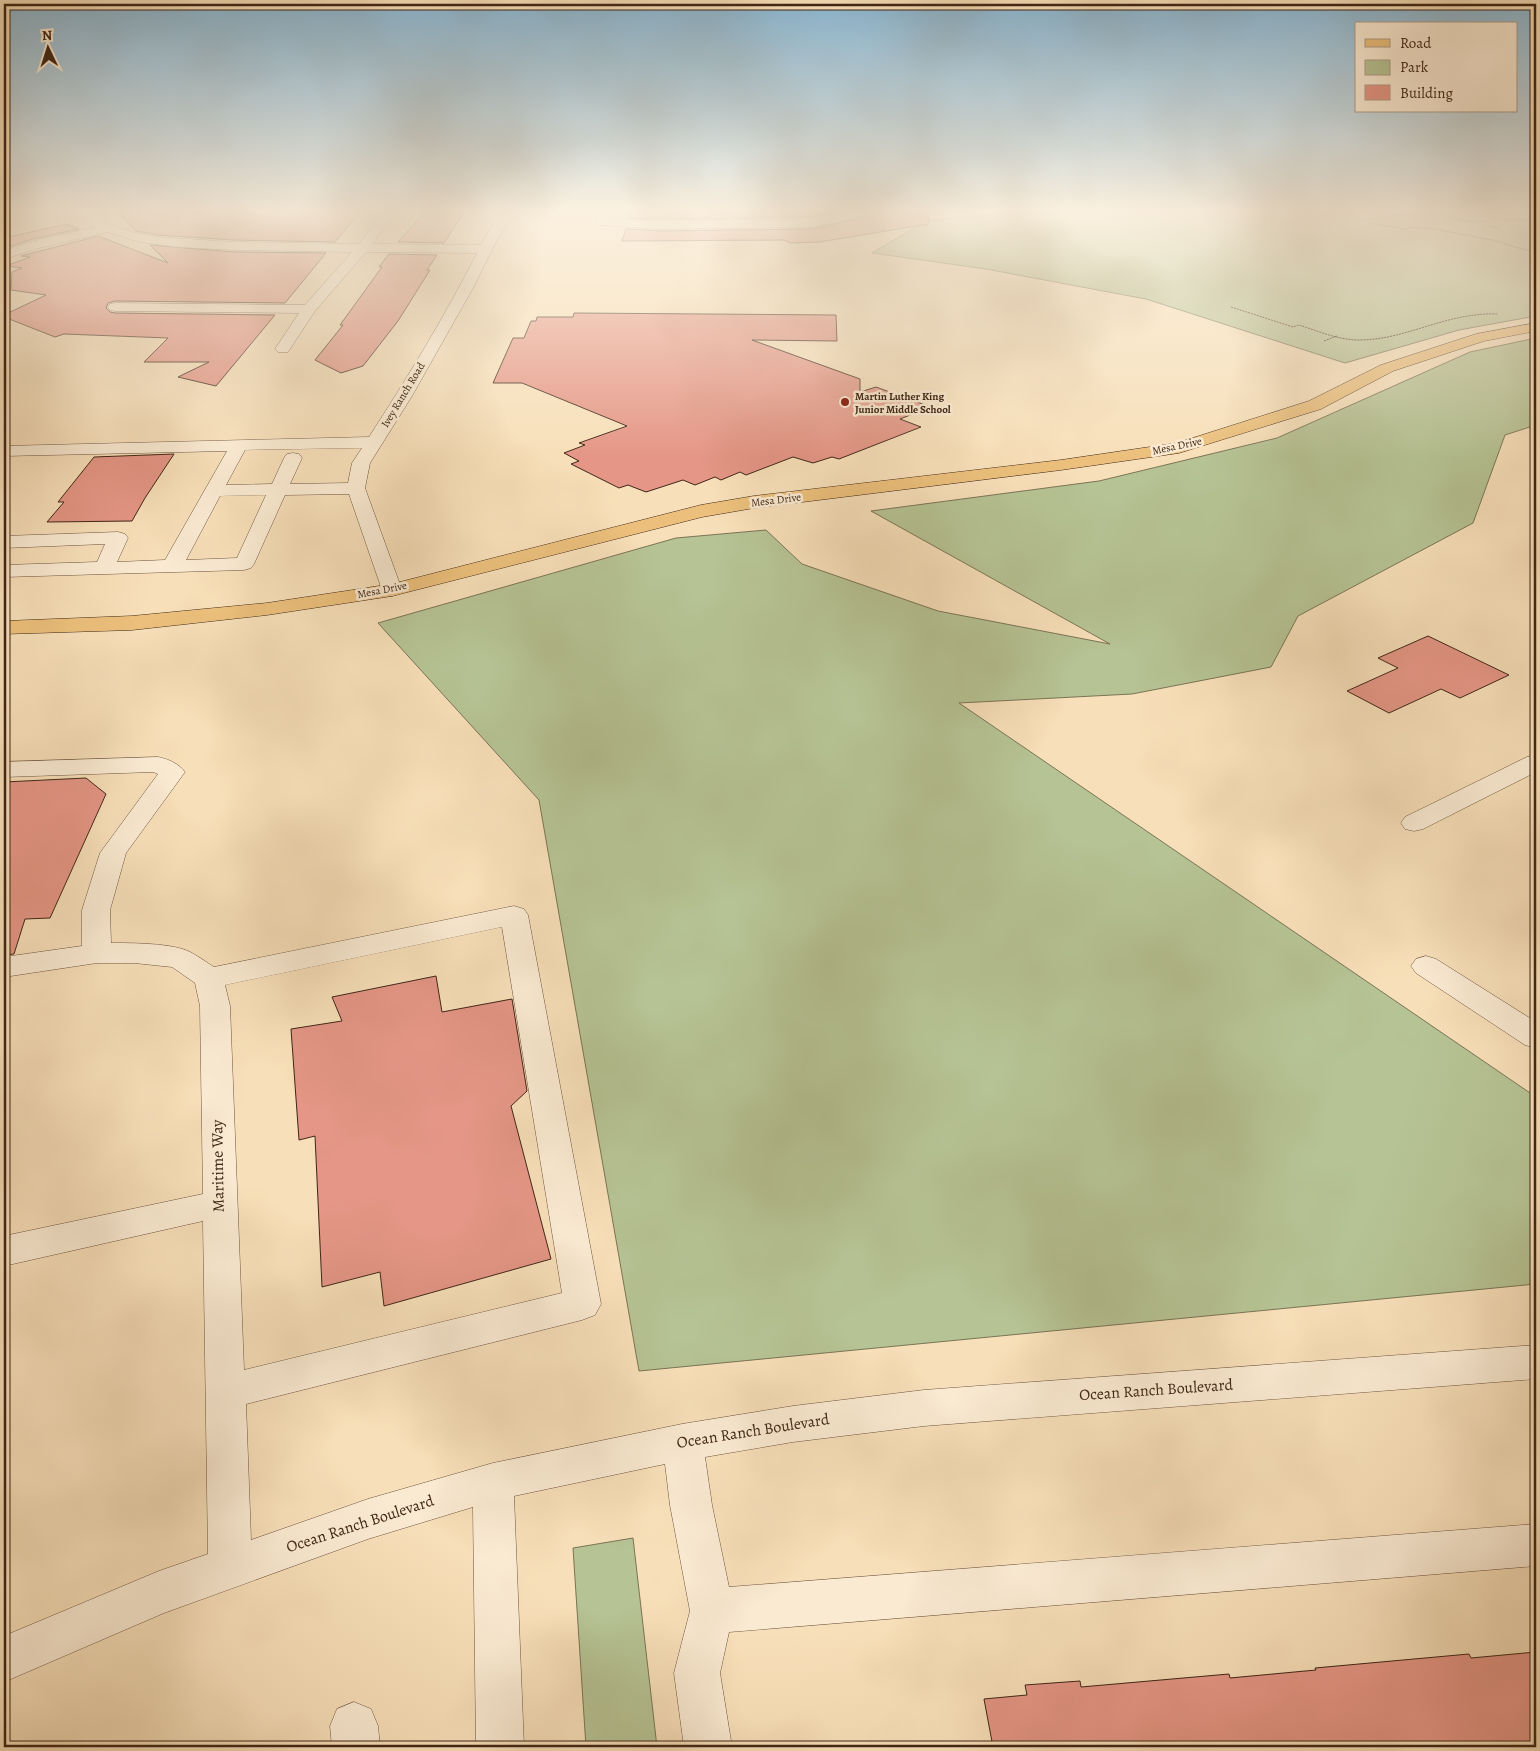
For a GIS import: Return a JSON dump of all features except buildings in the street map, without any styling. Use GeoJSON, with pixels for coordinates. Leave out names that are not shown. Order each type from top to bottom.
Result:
{"type":"FeatureCollection","features":[{"type":"Feature","properties":{"kind":"main road","name":"Mesa Drive"},"geometry":{"type":"LineString","coordinates":[[4,628],[132,623],[213,616],[392,590],[701,511],[754,502],[1061,465],[1179,448],[1315,404],[1387,368],[1481,337],[1536,327]]}},
{"type":"Feature","properties":{"kind":"street"},"geometry":{"type":"LineString","coordinates":[[283,349],[308,309],[322,294]]}},
{"type":"Feature","properties":{"kind":"street","name":"Ivey Ranch Road"},"geometry":{"type":"LineString","coordinates":[[356,488],[361,463],[404,396],[462,294]]}},
{"type":"Feature","properties":{"kind":"street"},"geometry":{"type":"LineString","coordinates":[[115,307],[308,309]]}},
{"type":"Feature","properties":{"kind":"street"},"geometry":{"type":"LineString","coordinates":[[4,451],[374,442]]}},
{"type":"Feature","properties":{"kind":"street"},"geometry":{"type":"LineString","coordinates":[[172,566],[239,446]]}},
{"type":"Feature","properties":{"kind":"street"},"geometry":{"type":"LineString","coordinates":[[4,571],[244,564],[293,458]]}},
{"type":"Feature","properties":{"kind":"street"},"geometry":{"type":"LineString","coordinates":[[214,491],[356,488],[392,590]]}},
{"type":"Feature","properties":{"kind":"street"},"geometry":{"type":"LineString","coordinates":[[4,542],[118,538],[104,568]]}},
{"type":"Feature","properties":{"kind":"street"},"geometry":{"type":"LineString","coordinates":[[1414,823],[1536,762]]}},
{"type":"Feature","properties":{"kind":"street"},"geometry":{"type":"LineString","coordinates":[[4,770],[158,764],[172,772],[112,853],[96,910],[97,953]]}},
{"type":"Feature","properties":{"kind":"street"},"geometry":{"type":"LineString","coordinates":[[4,967],[97,953],[134,953],[179,958],[209,978],[514,915],[582,1304],[225,1392]]}},
{"type":"Feature","properties":{"kind":"street"},"geometry":{"type":"LineString","coordinates":[[1426,966],[1536,1038]]}},
{"type":"Feature","properties":{"kind":"street","name":"Maritime Way"},"geometry":{"type":"LineString","coordinates":[[209,978],[215,1006],[230,1568]]}},
{"type":"Feature","properties":{"kind":"street"},"geometry":{"type":"LineString","coordinates":[[4,1251],[219,1204]]}},
{"type":"Feature","properties":{"kind":"street","name":"Ocean Ranch Boulevard"},"geometry":{"type":"LineString","coordinates":[[4,1659],[159,1593],[368,1520],[493,1482],[682,1442],[793,1424],[924,1408],[1536,1362]]}},
{"type":"Feature","properties":{"kind":"street"},"geometry":{"type":"LineString","coordinates":[[682,1442],[712,1611],[697,1673],[708,1747]]}},
{"type":"Feature","properties":{"kind":"street"},"geometry":{"type":"LineString","coordinates":[[493,1482],[500,1747]]}},
{"type":"Feature","properties":{"kind":"street"},"geometry":{"type":"LineString","coordinates":[[712,1611],[1536,1546]]}},
{"type":"Feature","properties":{"kind":"path"},"geometry":{"type":"LineString","coordinates":[[1231,307],[1294,327],[1299,325],[1358,340],[1371,339],[1456,317],[1486,313],[1501,314]]}},
{"type":"Feature","properties":{"kind":"path"},"geometry":{"type":"LineString","coordinates":[[1324,341],[1338,336]]}},
{"type":"Feature","properties":{"kind":"green space"},"geometry":{"type":"Polygon","coordinates":[[[1118,294],[1536,294],[1536,316],[1459,330],[1345,363],[1146,299],[1118,294]]]}},
{"type":"Feature","properties":{"kind":"green space"},"geometry":{"type":"Polygon","coordinates":[[[1536,338],[1536,425],[1505,435],[1473,523],[1298,616],[1271,667],[1132,694],[959,703],[1536,1097],[1536,1284],[639,1371],[539,800],[378,623],[676,538],[766,530],[802,564],[938,611],[1110,644],[871,511],[1099,481],[1277,438],[1470,352],[1536,338]]]}},
{"type":"Feature","properties":{"kind":"green space"},"geometry":{"type":"Polygon","coordinates":[[[633,1538],[657,1747],[586,1747],[573,1548],[633,1538]]]}},
{"type":"Feature","properties":{"kind":"place","name":"Martin Luther King Junior Middle School"},"geometry":{"type":"Point","coordinates":[845,402]}}]}
